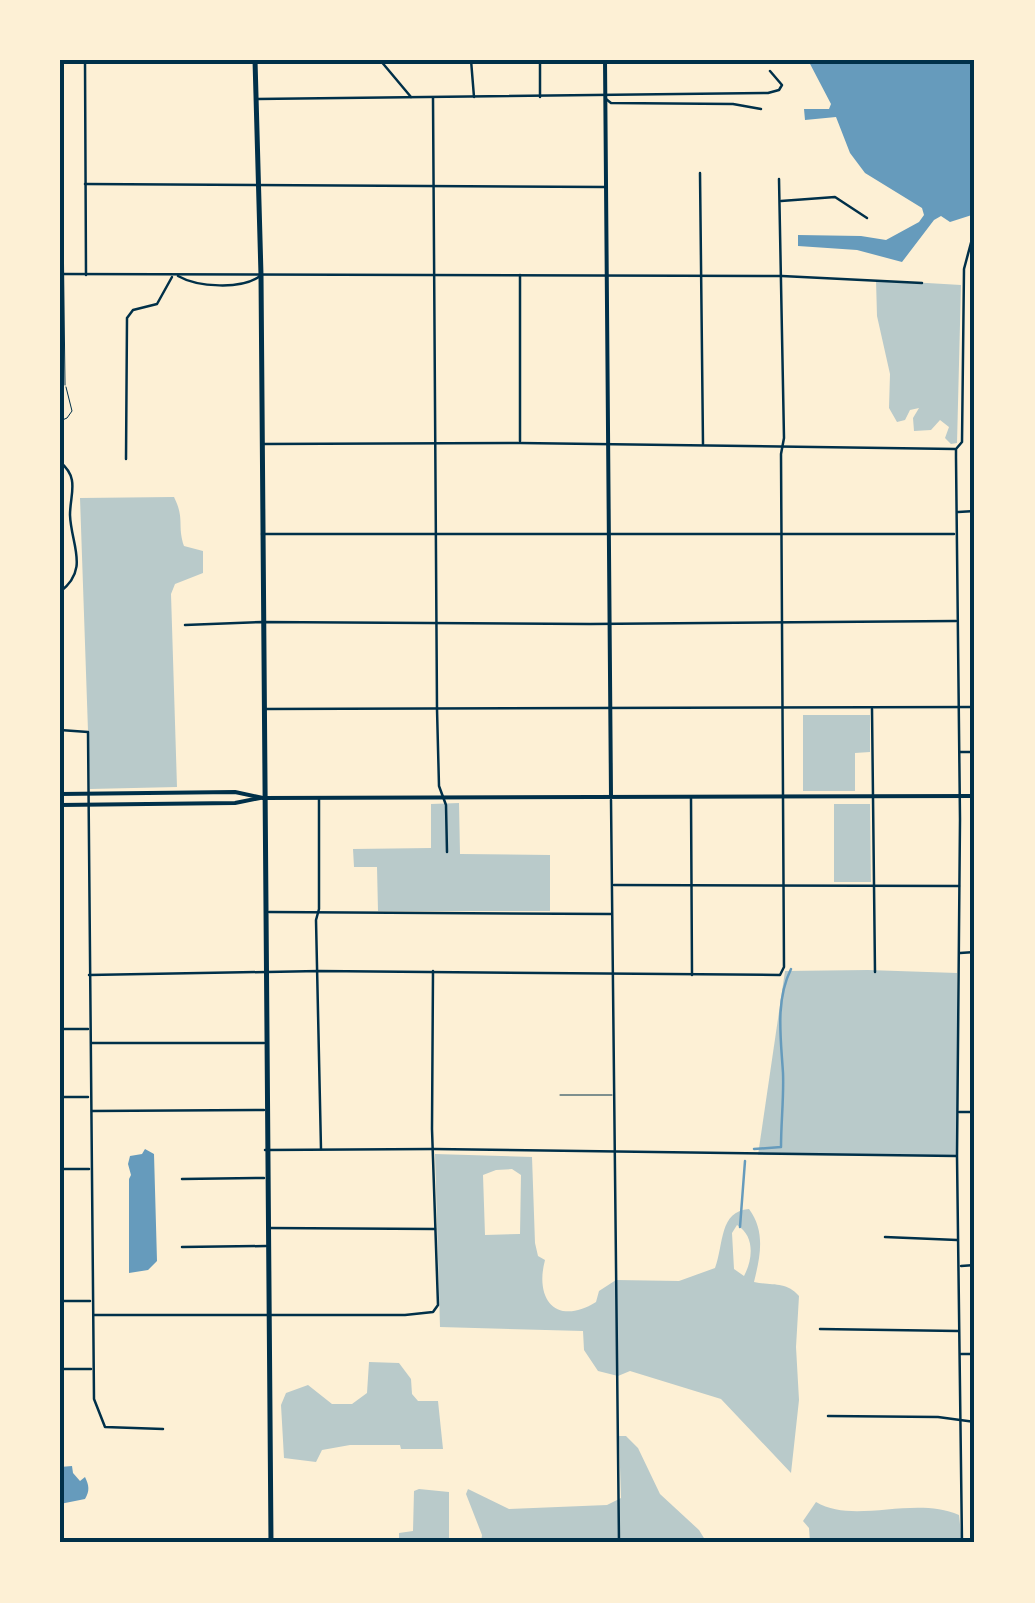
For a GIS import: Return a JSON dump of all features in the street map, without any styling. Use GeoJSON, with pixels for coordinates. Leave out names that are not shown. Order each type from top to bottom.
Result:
{"type":"FeatureCollection","features":[{"type":"Feature","properties":{"kind":"main road"},"geometry":{"type":"LineString","coordinates":[[254,60],[261,275],[270,1543]]}},
{"type":"Feature","properties":{"kind":"street"},"geometry":{"type":"LineString","coordinates":[[85,60],[86,276]]}},
{"type":"Feature","properties":{"kind":"street"},"geometry":{"type":"LineString","coordinates":[[380,60],[412,98]]}},
{"type":"Feature","properties":{"kind":"street"},"geometry":{"type":"LineString","coordinates":[[471,60],[474,98]]}},
{"type":"Feature","properties":{"kind":"street"},"geometry":{"type":"LineString","coordinates":[[540,60],[540,98]]}},
{"type":"Feature","properties":{"kind":"street"},"geometry":{"type":"LineString","coordinates":[[605,60],[619,1543]]}},
{"type":"Feature","properties":{"kind":"street"},"geometry":{"type":"LineString","coordinates":[[256,99],[605,98],[611,93],[627,92],[773,93],[782,86],[770,71]]}},
{"type":"Feature","properties":{"kind":"street"},"geometry":{"type":"LineString","coordinates":[[433,98],[437,710],[447,852]]}},
{"type":"Feature","properties":{"kind":"street"},"geometry":{"type":"LineString","coordinates":[[605,98],[611,103],[733,104],[761,109]]}},
{"type":"Feature","properties":{"kind":"street"},"geometry":{"type":"LineString","coordinates":[[700,173],[703,446]]}},
{"type":"Feature","properties":{"kind":"street"},"geometry":{"type":"LineString","coordinates":[[89,975],[319,970],[780,975],[784,967],[784,885],[779,179]]}},
{"type":"Feature","properties":{"kind":"street"},"geometry":{"type":"LineString","coordinates":[[86,184],[606,187]]}},
{"type":"Feature","properties":{"kind":"street"},"geometry":{"type":"LineString","coordinates":[[780,202],[835,197],[867,218]]}},
{"type":"Feature","properties":{"kind":"street"},"geometry":{"type":"LineString","coordinates":[[962,1543],[956,449],[962,442],[964,269],[972,239]]}},
{"type":"Feature","properties":{"kind":"street"},"geometry":{"type":"LineString","coordinates":[[60,274],[607,274],[922,282]]}},
{"type":"Feature","properties":{"kind":"street"},"geometry":{"type":"LineString","coordinates":[[175,276],[191,283],[251,283],[261,275]]}},
{"type":"Feature","properties":{"kind":"street"},"geometry":{"type":"LineString","coordinates":[[520,275],[520,443]]}},
{"type":"Feature","properties":{"kind":"street"},"geometry":{"type":"LineString","coordinates":[[126,459],[127,318],[132,310],[157,304],[175,276]]}},
{"type":"Feature","properties":{"kind":"street"},"geometry":{"type":"LineString","coordinates":[[260,444],[956,449]]}},
{"type":"Feature","properties":{"kind":"street"},"geometry":{"type":"LineString","coordinates":[[60,462],[74,482],[70,515],[78,557],[74,576],[60,592]]}},
{"type":"Feature","properties":{"kind":"street"},"geometry":{"type":"LineString","coordinates":[[957,512],[975,511]]}},
{"type":"Feature","properties":{"kind":"street"},"geometry":{"type":"LineString","coordinates":[[261,534],[956,534]]}},
{"type":"Feature","properties":{"kind":"street"},"geometry":{"type":"LineString","coordinates":[[185,625],[957,621]]}},
{"type":"Feature","properties":{"kind":"street"},"geometry":{"type":"LineString","coordinates":[[872,708],[875,972]]}},
{"type":"Feature","properties":{"kind":"street"},"geometry":{"type":"LineString","coordinates":[[262,709],[975,708]]}},
{"type":"Feature","properties":{"kind":"street"},"geometry":{"type":"LineString","coordinates":[[60,730],[88,732],[94,1399],[105,1428],[163,1429]]}},
{"type":"Feature","properties":{"kind":"street"},"geometry":{"type":"LineString","coordinates":[[959,752],[975,752]]}},
{"type":"Feature","properties":{"kind":"street"},"geometry":{"type":"LineString","coordinates":[[60,794],[235,792],[263,798]]}},
{"type":"Feature","properties":{"kind":"street"},"geometry":{"type":"LineString","coordinates":[[319,796],[321,1150]]}},
{"type":"Feature","properties":{"kind":"street"},"geometry":{"type":"LineString","coordinates":[[60,805],[235,803],[319,796],[975,796]]}},
{"type":"Feature","properties":{"kind":"street"},"geometry":{"type":"LineString","coordinates":[[692,796],[692,976]]}},
{"type":"Feature","properties":{"kind":"street"},"geometry":{"type":"LineString","coordinates":[[612,885],[959,886]]}},
{"type":"Feature","properties":{"kind":"street"},"geometry":{"type":"LineString","coordinates":[[265,912],[613,914]]}},
{"type":"Feature","properties":{"kind":"street"},"geometry":{"type":"LineString","coordinates":[[958,952],[975,952]]}},
{"type":"Feature","properties":{"kind":"street"},"geometry":{"type":"LineString","coordinates":[[92,1315],[405,1315],[435,1309],[433,971]]}},
{"type":"Feature","properties":{"kind":"street"},"geometry":{"type":"LineString","coordinates":[[60,1029],[89,1029]]}},
{"type":"Feature","properties":{"kind":"street"},"geometry":{"type":"LineString","coordinates":[[90,1044],[265,1043]]}},
{"type":"Feature","properties":{"kind":"street"},"geometry":{"type":"LineString","coordinates":[[60,1097],[90,1097]]}},
{"type":"Feature","properties":{"kind":"street"},"geometry":{"type":"LineString","coordinates":[[90,1111],[265,1110]]}},
{"type":"Feature","properties":{"kind":"street"},"geometry":{"type":"LineString","coordinates":[[958,1112],[975,1112]]}},
{"type":"Feature","properties":{"kind":"street"},"geometry":{"type":"LineString","coordinates":[[266,1150],[957,1156]]}},
{"type":"Feature","properties":{"kind":"street"},"geometry":{"type":"LineString","coordinates":[[60,1169],[91,1168]]}},
{"type":"Feature","properties":{"kind":"street"},"geometry":{"type":"LineString","coordinates":[[182,1179],[266,1178]]}},
{"type":"Feature","properties":{"kind":"street"},"geometry":{"type":"LineString","coordinates":[[266,1228],[437,1229]]}},
{"type":"Feature","properties":{"kind":"street"},"geometry":{"type":"LineString","coordinates":[[884,1237],[959,1240]]}},
{"type":"Feature","properties":{"kind":"street"},"geometry":{"type":"LineString","coordinates":[[182,1248],[267,1246]]}},
{"type":"Feature","properties":{"kind":"street"},"geometry":{"type":"LineString","coordinates":[[959,1266],[975,1266]]}},
{"type":"Feature","properties":{"kind":"street"},"geometry":{"type":"LineString","coordinates":[[60,1301],[92,1301]]}},
{"type":"Feature","properties":{"kind":"street"},"geometry":{"type":"LineString","coordinates":[[820,1329],[960,1331]]}},
{"type":"Feature","properties":{"kind":"street"},"geometry":{"type":"LineString","coordinates":[[960,1354],[975,1354]]}},
{"type":"Feature","properties":{"kind":"street"},"geometry":{"type":"LineString","coordinates":[[60,1369],[92,1369]]}},
{"type":"Feature","properties":{"kind":"street"},"geometry":{"type":"LineString","coordinates":[[828,1416],[975,1422]]}},
{"type":"Feature","properties":{"kind":"lane"},"geometry":{"type":"LineString","coordinates":[[60,218],[64,222],[66,275],[65,385],[72,411],[60,421]]}},
{"type":"Feature","properties":{"kind":"lane"},"geometry":{"type":"LineString","coordinates":[[60,388],[65,385]]}},
{"type":"Feature","properties":{"kind":"lane"},"geometry":{"type":"LineString","coordinates":[[560,1095],[614,1094]]}},
{"type":"Feature","properties":{"kind":"shaded area"},"geometry":{"type":"Polygon","coordinates":[[[876,280],[961,285],[957,443],[951,444],[945,438],[949,427],[940,420],[931,430],[914,431],[913,418],[919,408],[910,410],[905,420],[897,422],[889,408],[890,374],[877,316],[876,280]]]}},
{"type":"Feature","properties":{"kind":"shaded area"},"geometry":{"type":"Polygon","coordinates":[[[174,497],[184,546],[203,551],[203,573],[175,584],[171,594],[177,787],[90,789],[80,498],[174,497]]]}},
{"type":"Feature","properties":{"kind":"shaded area"},"geometry":{"type":"Polygon","coordinates":[[[803,715],[870,715],[870,752],[855,753],[855,791],[803,791],[803,715]]]}},
{"type":"Feature","properties":{"kind":"shaded area"},"geometry":{"type":"Polygon","coordinates":[[[459,803],[460,854],[550,855],[550,911],[378,911],[377,867],[354,867],[353,849],[431,848],[431,804],[459,803]]]}},
{"type":"Feature","properties":{"kind":"shaded area"},"geometry":{"type":"Polygon","coordinates":[[[834,804],[870,804],[871,882],[834,882],[834,804]]]}},
{"type":"Feature","properties":{"kind":"shaded area"},"geometry":{"type":"Polygon","coordinates":[[[785,971],[957,973],[957,1156],[758,1155],[785,971]]]}},
{"type":"Feature","properties":{"kind":"shaded area"},"geometry":{"type":"Polygon","coordinates":[[[435,1154],[532,1157],[535,1243],[538,1256],[545,1260],[543,1287],[546,1298],[560,1310],[582,1309],[596,1302],[599,1291],[616,1280],[679,1281],[715,1268],[727,1222],[739,1211],[749,1209],[760,1236],[754,1282],[784,1286],[799,1296],[799,1400],[791,1473],[721,1399],[630,1371],[618,1376],[598,1371],[584,1350],[583,1331],[440,1327],[435,1154]],[[512,1169],[483,1175],[485,1235],[520,1234],[521,1175],[512,1169]],[[737,1225],[732,1233],[734,1269],[744,1276],[751,1248],[747,1235],[737,1225]]]}},
{"type":"Feature","properties":{"kind":"shaded area"},"geometry":{"type":"Polygon","coordinates":[[[369,1362],[399,1363],[411,1379],[412,1394],[418,1401],[438,1401],[443,1449],[350,1445],[322,1450],[316,1462],[284,1458],[281,1405],[286,1393],[308,1385],[332,1404],[352,1404],[367,1393],[369,1362]]]}},
{"type":"Feature","properties":{"kind":"shaded area"},"geometry":{"type":"Polygon","coordinates":[[[619,1436],[626,1436],[638,1448],[660,1494],[699,1530],[707,1543],[481,1543],[482,1535],[466,1494],[468,1489],[509,1509],[607,1505],[621,1498],[619,1436]]]}},
{"type":"Feature","properties":{"kind":"shaded area"},"geometry":{"type":"Polygon","coordinates":[[[414,1491],[449,1492],[449,1543],[399,1543],[399,1533],[413,1531],[414,1491]]]}},
{"type":"Feature","properties":{"kind":"shaded area"},"geometry":{"type":"Polygon","coordinates":[[[816,1502],[848,1511],[923,1508],[959,1515],[962,1543],[810,1543],[809,1528],[803,1521],[816,1502]]]}},
{"type":"Feature","properties":{"kind":"water"},"geometry":{"type":"Polygon","coordinates":[[[808,60],[975,60],[975,214],[950,222],[941,216],[934,220],[902,262],[857,250],[798,246],[798,235],[886,240],[919,222],[924,215],[922,208],[865,173],[850,153],[836,117],[805,120],[804,109],[829,109],[831,104],[808,60]]]}},
{"type":"Feature","properties":{"kind":"water"},"geometry":{"type":"Polygon","coordinates":[[[145,1149],[154,1154],[157,1261],[148,1270],[129,1273],[128,1164],[130,1156],[142,1154],[145,1149]]]}},
{"type":"Feature","properties":{"kind":"water"},"geometry":{"type":"Polygon","coordinates":[[[72,1466],[80,1481],[85,1477],[88,1493],[85,1499],[60,1504],[60,1467],[72,1466]]]}},
{"type":"Feature","properties":{"kind":"waterway"},"geometry":{"type":"LineString","coordinates":[[754,1149],[781,1147],[781,1007],[791,969]]}},
{"type":"Feature","properties":{"kind":"waterway"},"geometry":{"type":"LineString","coordinates":[[740,1227],[745,1161]]}}]}
